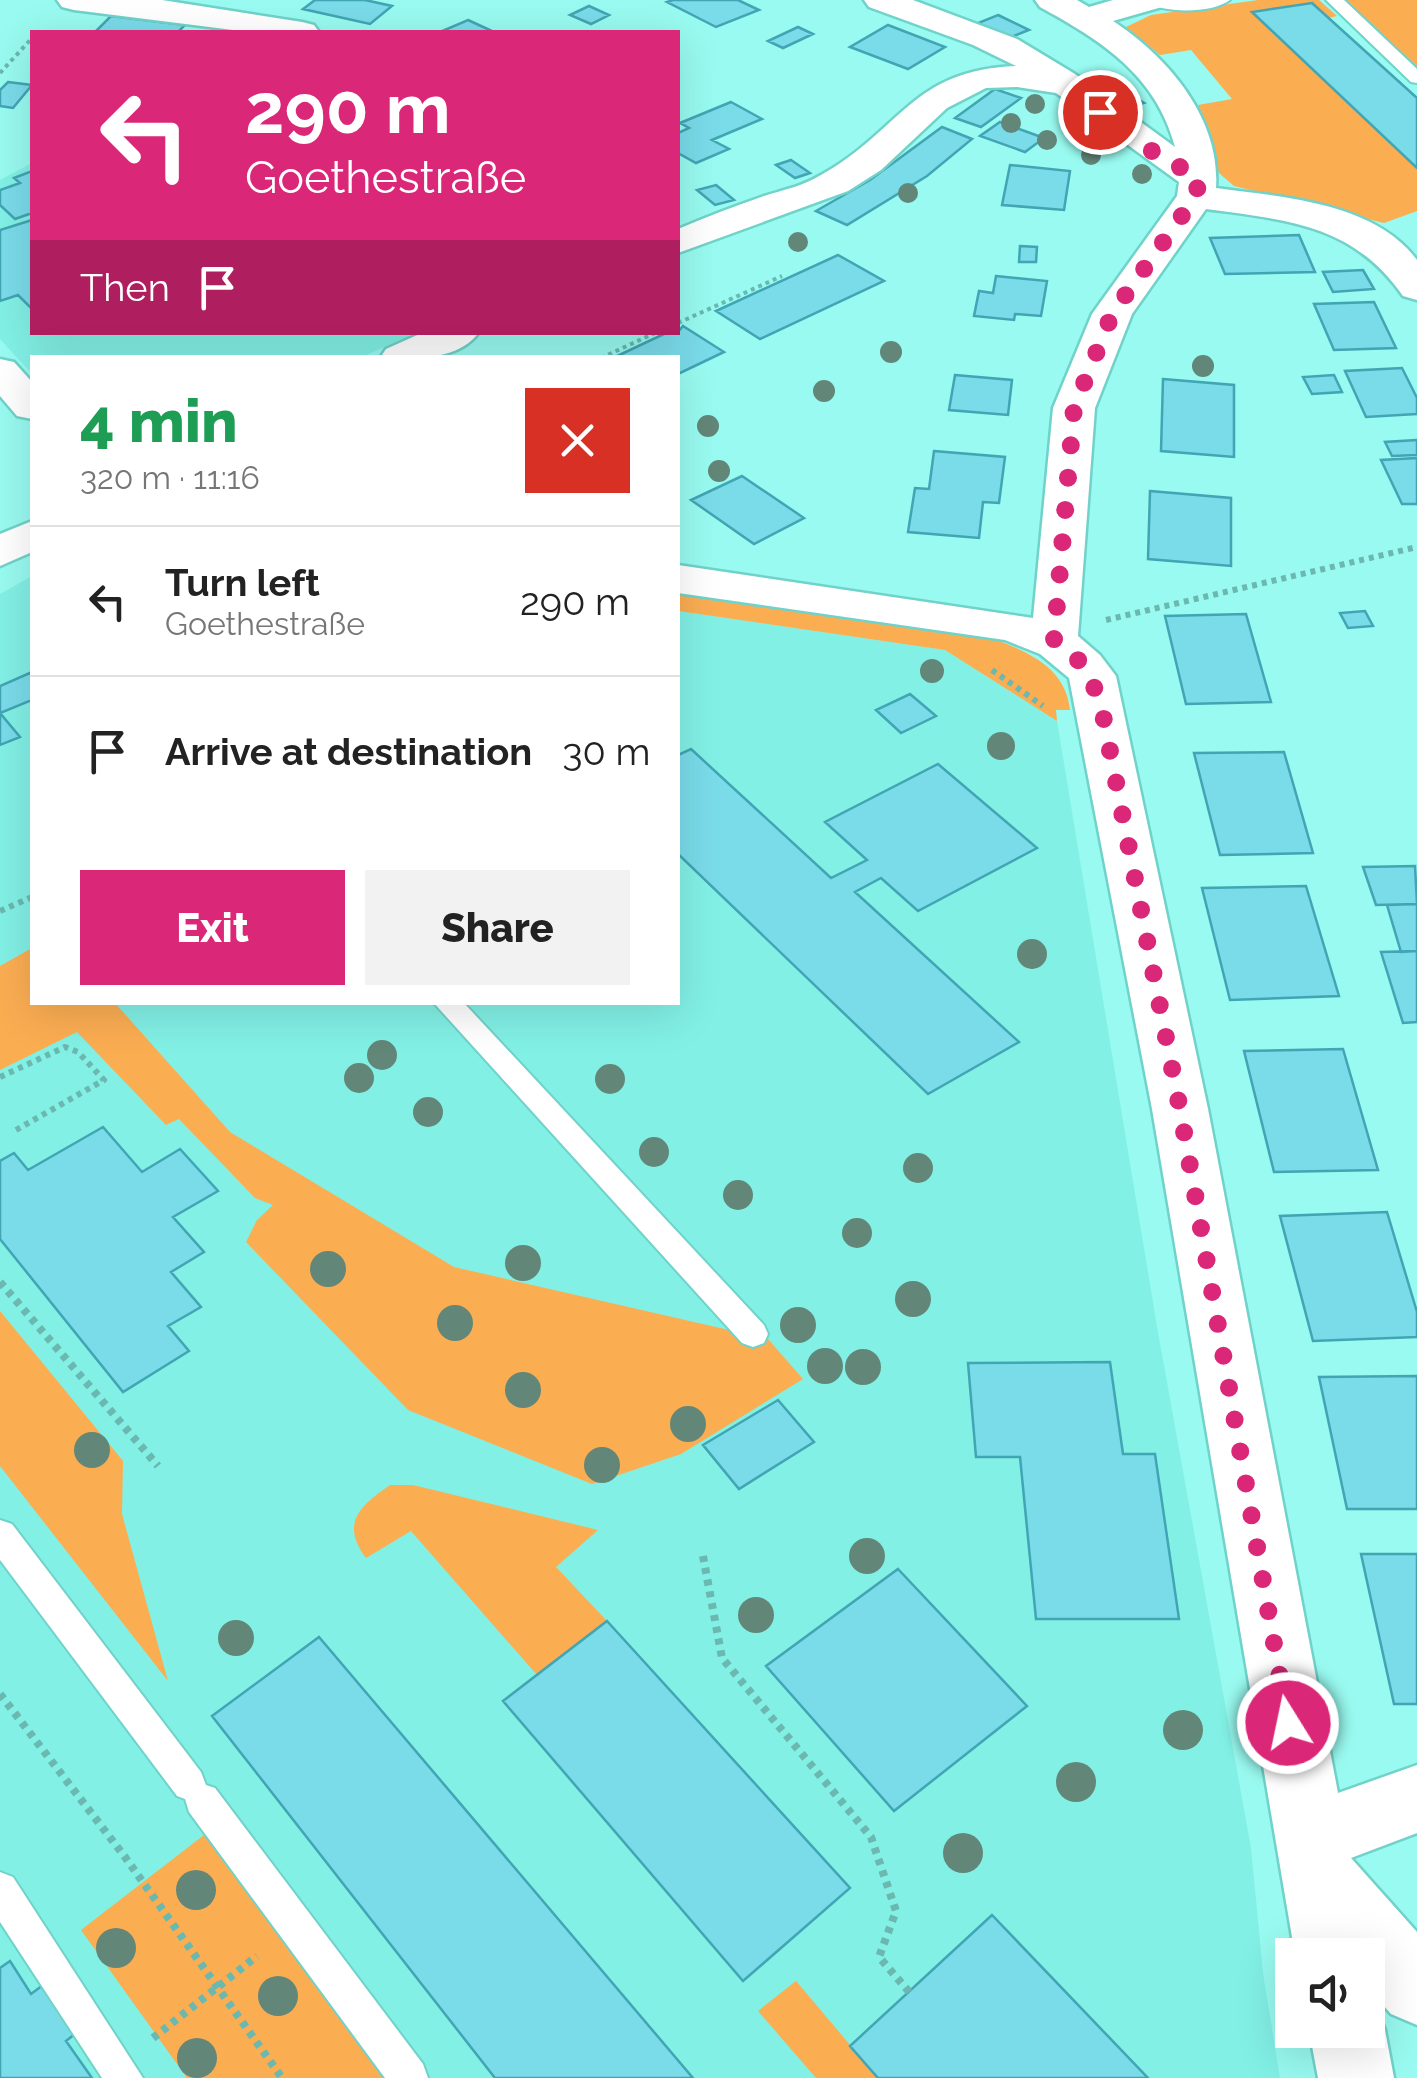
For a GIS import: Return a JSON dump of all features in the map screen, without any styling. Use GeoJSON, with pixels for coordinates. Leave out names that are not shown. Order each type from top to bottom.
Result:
{"type":"FeatureCollection","features":[{"type":"Feature","properties":{"kind":"street"},"geometry":{"type":"LineString","coordinates":[[74,0],[214,16],[291,30]]}},
{"type":"Feature","properties":{"kind":"street"},"geometry":{"type":"LineString","coordinates":[[880,0],[1021,55],[1198,187],[1366,234],[1397,256],[1417,288]]}},
{"type":"Feature","properties":{"kind":"street"},"geometry":{"type":"LineString","coordinates":[[1069,9],[1150,0]]}},
{"type":"Feature","properties":{"kind":"street"},"geometry":{"type":"LineString","coordinates":[[1054,640],[1074,408],[1112,314],[1198,187],[1181,108],[1169,85],[1134,52],[1069,9]]}},
{"type":"Feature","properties":{"kind":"street"},"geometry":{"type":"LineString","coordinates":[[687,229],[846,176],[961,81],[996,74],[1063,84]]}},
{"type":"Feature","properties":{"kind":"street"},"geometry":{"type":"LineString","coordinates":[[407,355],[452,335]]}},
{"type":"Feature","properties":{"kind":"street"},"geometry":{"type":"LineString","coordinates":[[0,371],[30,405]]}},
{"type":"Feature","properties":{"kind":"street"},"geometry":{"type":"LineString","coordinates":[[0,552],[30,535]]}},
{"type":"Feature","properties":{"kind":"street"},"geometry":{"type":"LineString","coordinates":[[680,580],[1010,626],[1054,640],[1077,655],[1092,676],[1103,715],[1180,1109],[1329,1938]]}},
{"type":"Feature","properties":{"kind":"street"},"geometry":{"type":"LineString","coordinates":[[1312,1856],[1417,1799]]}},
{"type":"Feature","properties":{"kind":"street"},"geometry":{"type":"LineString","coordinates":[[1312,1856],[1417,1988]]}},
{"type":"Feature","properties":{"kind":"street"},"geometry":{"type":"LineString","coordinates":[[1350,2048],[1356,2078]]}},
{"type":"Feature","properties":{"kind":"lane"},"geometry":{"type":"LineString","coordinates":[[1150,0],[1183,6],[1222,0]]}},
{"type":"Feature","properties":{"kind":"lane"},"geometry":{"type":"LineString","coordinates":[[1334,0],[1417,78]]}},
{"type":"Feature","properties":{"kind":"lane"},"geometry":{"type":"LineString","coordinates":[[449,1005],[753,1334]]}},
{"type":"Feature","properties":{"kind":"lane"},"geometry":{"type":"LineString","coordinates":[[0,1534],[409,2078]]}},
{"type":"Feature","properties":{"kind":"lane"},"geometry":{"type":"LineString","coordinates":[[0,1890],[120,2072]]}},
{"type":"Feature","properties":{"kind":"path"},"geometry":{"type":"LineString","coordinates":[[0,73],[30,40]]}},
{"type":"Feature","properties":{"kind":"path"},"geometry":{"type":"LineString","coordinates":[[680,322],[782,276]]}},
{"type":"Feature","properties":{"kind":"path"},"geometry":{"type":"LineString","coordinates":[[607,355],[650,335]]}},
{"type":"Feature","properties":{"kind":"path"},"geometry":{"type":"LineString","coordinates":[[1111,618],[1417,547]]}},
{"type":"Feature","properties":{"kind":"path"},"geometry":{"type":"LineString","coordinates":[[0,910],[30,898]]}},
{"type":"Feature","properties":{"kind":"path"},"geometry":{"type":"LineString","coordinates":[[0,1077],[65,1047],[78,1052],[104,1080],[16,1130]]}},
{"type":"Feature","properties":{"kind":"path"},"geometry":{"type":"LineString","coordinates":[[0,1282],[158,1466]]}},
{"type":"Feature","properties":{"kind":"path"},"geometry":{"type":"LineString","coordinates":[[703,1556],[722,1658],[871,1838],[896,1911],[878,1957],[910,1992]]}},
{"type":"Feature","properties":{"kind":"path"},"geometry":{"type":"LineString","coordinates":[[0,1694],[125,1857],[282,2078]]}},
{"type":"Feature","properties":{"kind":"path"},"geometry":{"type":"LineString","coordinates":[[120,2072],[296,1924]]}},
{"type":"Feature","properties":{"kind":"shaded area"},"geometry":{"type":"Polygon","coordinates":[[[1258,0],[1319,0],[1337,16],[1328,18],[1312,3],[1253,13],[1417,168],[1417,211],[1384,223],[1234,186],[1211,166],[1209,133],[1198,105],[1232,99],[1191,50],[1160,55],[1126,27],[1151,15],[1258,0]]]}},
{"type":"Feature","properties":{"kind":"shaded area"},"geometry":{"type":"Polygon","coordinates":[[[1341,0],[1417,0],[1417,70],[1341,0]]]}},
{"type":"Feature","properties":{"kind":"shaded area"},"geometry":{"type":"Polygon","coordinates":[[[30,164],[30,335],[409,336],[366,355],[30,355],[30,372],[0,339],[0,180],[30,164]]]}},
{"type":"Feature","properties":{"kind":"shaded area"},"geometry":{"type":"Polygon","coordinates":[[[30,577],[30,1005],[680,1005],[680,611],[945,650],[1057,721],[1157,1327],[1251,1848],[1263,1973],[1280,2078],[0,2078],[0,594],[30,577]]]}},
{"type":"Feature","properties":{"kind":"shaded area"},"geometry":{"type":"Polygon","coordinates":[[[680,593],[999,641],[1046,665],[1062,684],[1070,710],[1056,710],[1057,721],[945,650],[680,611],[680,593]]]}},
{"type":"Feature","properties":{"kind":"shaded area"},"geometry":{"type":"Polygon","coordinates":[[[30,949],[30,1005],[117,1005],[230,1132],[454,1267],[768,1339],[803,1379],[681,1454],[592,1484],[408,1410],[246,1242],[257,1220],[273,1205],[255,1198],[179,1119],[166,1125],[77,1032],[0,1070],[0,966],[30,949]]]}},
{"type":"Feature","properties":{"kind":"shaded area"},"geometry":{"type":"Polygon","coordinates":[[[0,1311],[123,1461],[122,1514],[168,1681],[0,1466],[0,1311]]]}},
{"type":"Feature","properties":{"kind":"shaded area"},"geometry":{"type":"Polygon","coordinates":[[[390,1485],[413,1485],[598,1530],[556,1567],[607,1621],[537,1675],[411,1531],[366,1558],[358,1546],[354,1525],[362,1508],[390,1485]]]}},
{"type":"Feature","properties":{"kind":"shaded area"},"geometry":{"type":"Polygon","coordinates":[[[204,1835],[377,2062],[383,2078],[187,2078],[81,1930],[204,1835]]]}},
{"type":"Feature","properties":{"kind":"shaded area"},"geometry":{"type":"Polygon","coordinates":[[[796,1981],[878,2078],[816,2078],[758,2011],[796,1981]]]}},
{"type":"Feature","properties":{"kind":"building"},"geometry":{"type":"Polygon","coordinates":[[[315,0],[365,0],[392,6],[370,24],[303,9],[315,0]]]}},
{"type":"Feature","properties":{"kind":"building"},"geometry":{"type":"Polygon","coordinates":[[[738,0],[759,10],[716,27],[667,2],[738,0]]]}},
{"type":"Feature","properties":{"kind":"building"},"geometry":{"type":"Polygon","coordinates":[[[1312,3],[1417,98],[1417,168],[1252,12],[1312,3]]]}},
{"type":"Feature","properties":{"kind":"building"},"geometry":{"type":"Polygon","coordinates":[[[589,6],[609,15],[591,24],[570,15],[589,6]]]}},
{"type":"Feature","properties":{"kind":"building"},"geometry":{"type":"Polygon","coordinates":[[[998,15],[1029,30],[1009,38],[978,23],[998,15]]]}},
{"type":"Feature","properties":{"kind":"building"},"geometry":{"type":"Polygon","coordinates":[[[111,16],[185,25],[180,30],[97,30],[111,16]]]}},
{"type":"Feature","properties":{"kind":"building"},"geometry":{"type":"Polygon","coordinates":[[[468,20],[490,30],[445,30],[468,20]]]}},
{"type":"Feature","properties":{"kind":"building"},"geometry":{"type":"Polygon","coordinates":[[[888,25],[945,47],[908,69],[850,47],[888,25]]]}},
{"type":"Feature","properties":{"kind":"building"},"geometry":{"type":"Polygon","coordinates":[[[798,27],[813,34],[783,48],[768,41],[798,27]]]}},
{"type":"Feature","properties":{"kind":"building"},"geometry":{"type":"Polygon","coordinates":[[[1108,81],[1144,103],[1123,110],[1087,88],[1108,81]]]}},
{"type":"Feature","properties":{"kind":"building"},"geometry":{"type":"Polygon","coordinates":[[[8,82],[30,85],[13,108],[0,106],[0,90],[8,82]]]}},
{"type":"Feature","properties":{"kind":"building"},"geometry":{"type":"Polygon","coordinates":[[[995,89],[1021,98],[981,127],[955,118],[995,89]]]}},
{"type":"Feature","properties":{"kind":"building"},"geometry":{"type":"Polygon","coordinates":[[[731,102],[762,119],[712,140],[729,149],[696,163],[680,154],[680,132],[689,128],[680,123],[731,102]]]}},
{"type":"Feature","properties":{"kind":"building"},"geometry":{"type":"Polygon","coordinates":[[[1000,122],[1044,138],[1025,152],[980,136],[1000,122]]]}},
{"type":"Feature","properties":{"kind":"building"},"geometry":{"type":"Polygon","coordinates":[[[942,127],[972,139],[927,176],[847,225],[816,211],[870,180],[942,127]]]}},
{"type":"Feature","properties":{"kind":"building"},"geometry":{"type":"Polygon","coordinates":[[[791,160],[810,173],[795,178],[776,165],[791,160]]]}},
{"type":"Feature","properties":{"kind":"building"},"geometry":{"type":"Polygon","coordinates":[[[1010,165],[1070,171],[1064,210],[1002,205],[1010,165]]]}},
{"type":"Feature","properties":{"kind":"building"},"geometry":{"type":"Polygon","coordinates":[[[30,172],[30,214],[15,219],[0,205],[0,190],[20,183],[14,178],[30,172]]]}},
{"type":"Feature","properties":{"kind":"building"},"geometry":{"type":"Polygon","coordinates":[[[716,185],[734,200],[715,205],[697,190],[716,185]]]}},
{"type":"Feature","properties":{"kind":"building"},"geometry":{"type":"Polygon","coordinates":[[[30,221],[30,307],[18,295],[0,301],[0,230],[30,221]]]}},
{"type":"Feature","properties":{"kind":"building"},"geometry":{"type":"Polygon","coordinates":[[[1299,235],[1315,272],[1225,274],[1210,238],[1299,235]]]}},
{"type":"Feature","properties":{"kind":"building"},"geometry":{"type":"Polygon","coordinates":[[[1020,246],[1037,247],[1036,262],[1019,262],[1020,246]]]}},
{"type":"Feature","properties":{"kind":"building"},"geometry":{"type":"Polygon","coordinates":[[[838,255],[884,281],[760,339],[716,311],[838,255]]]}},
{"type":"Feature","properties":{"kind":"building"},"geometry":{"type":"Polygon","coordinates":[[[1363,270],[1374,289],[1333,292],[1323,272],[1363,270]]]}},
{"type":"Feature","properties":{"kind":"building"},"geometry":{"type":"Polygon","coordinates":[[[996,276],[1047,281],[1041,316],[1015,314],[1014,320],[974,316],[979,291],[993,293],[996,276]]]}},
{"type":"Feature","properties":{"kind":"building"},"geometry":{"type":"Polygon","coordinates":[[[1374,302],[1396,348],[1334,350],[1314,304],[1374,302]]]}},
{"type":"Feature","properties":{"kind":"building"},"geometry":{"type":"Polygon","coordinates":[[[683,326],[724,352],[680,373],[680,355],[619,355],[662,335],[680,335],[683,326]]]}},
{"type":"Feature","properties":{"kind":"building"},"geometry":{"type":"Polygon","coordinates":[[[1402,368],[1417,398],[1417,414],[1366,417],[1345,371],[1402,368]]]}},
{"type":"Feature","properties":{"kind":"building"},"geometry":{"type":"Polygon","coordinates":[[[955,375],[1012,380],[1008,415],[949,410],[955,375]]]}},
{"type":"Feature","properties":{"kind":"building"},"geometry":{"type":"Polygon","coordinates":[[[1334,375],[1342,392],[1312,394],[1303,377],[1334,375]]]}},
{"type":"Feature","properties":{"kind":"building"},"geometry":{"type":"Polygon","coordinates":[[[1163,379],[1234,385],[1234,457],[1161,451],[1163,379]]]}},
{"type":"Feature","properties":{"kind":"building"},"geometry":{"type":"Polygon","coordinates":[[[1417,440],[1417,455],[1392,456],[1385,442],[1417,440]]]}},
{"type":"Feature","properties":{"kind":"building"},"geometry":{"type":"Polygon","coordinates":[[[934,451],[1005,457],[999,503],[983,502],[979,538],[908,532],[915,488],[929,489],[934,451]]]}},
{"type":"Feature","properties":{"kind":"building"},"geometry":{"type":"Polygon","coordinates":[[[1417,458],[1417,504],[1402,504],[1381,460],[1417,458]]]}},
{"type":"Feature","properties":{"kind":"building"},"geometry":{"type":"Polygon","coordinates":[[[742,476],[804,518],[754,544],[691,500],[742,476]]]}},
{"type":"Feature","properties":{"kind":"building"},"geometry":{"type":"Polygon","coordinates":[[[1150,491],[1231,498],[1231,566],[1148,559],[1150,491]]]}},
{"type":"Feature","properties":{"kind":"building"},"geometry":{"type":"Polygon","coordinates":[[[1365,611],[1373,626],[1348,628],[1340,613],[1365,611]]]}},
{"type":"Feature","properties":{"kind":"building"},"geometry":{"type":"Polygon","coordinates":[[[1246,614],[1271,702],[1186,704],[1165,616],[1246,614]]]}},
{"type":"Feature","properties":{"kind":"building"},"geometry":{"type":"Polygon","coordinates":[[[30,673],[30,701],[0,713],[0,686],[30,673]]]}},
{"type":"Feature","properties":{"kind":"building"},"geometry":{"type":"Polygon","coordinates":[[[910,694],[936,716],[901,733],[876,710],[910,694]]]}},
{"type":"Feature","properties":{"kind":"building"},"geometry":{"type":"Polygon","coordinates":[[[0,713],[20,737],[0,745],[0,713]]]}},
{"type":"Feature","properties":{"kind":"building"},"geometry":{"type":"Polygon","coordinates":[[[691,749],[831,878],[867,860],[825,822],[938,764],[1037,848],[918,911],[881,878],[855,892],[1019,1042],[928,1094],[680,856],[680,754],[691,749]]]}},
{"type":"Feature","properties":{"kind":"building"},"geometry":{"type":"Polygon","coordinates":[[[1284,752],[1313,853],[1220,855],[1194,753],[1284,752]]]}},
{"type":"Feature","properties":{"kind":"building"},"geometry":{"type":"Polygon","coordinates":[[[1415,866],[1417,904],[1376,905],[1363,867],[1415,866]]]}},
{"type":"Feature","properties":{"kind":"building"},"geometry":{"type":"Polygon","coordinates":[[[1306,886],[1339,996],[1230,1000],[1202,888],[1306,886]]]}},
{"type":"Feature","properties":{"kind":"building"},"geometry":{"type":"Polygon","coordinates":[[[1417,904],[1417,951],[1401,952],[1387,905],[1417,904]]]}},
{"type":"Feature","properties":{"kind":"building"},"geometry":{"type":"Polygon","coordinates":[[[1417,951],[1417,1022],[1403,1023],[1381,952],[1417,951]]]}},
{"type":"Feature","properties":{"kind":"building"},"geometry":{"type":"Polygon","coordinates":[[[1343,1049],[1378,1170],[1274,1172],[1244,1051],[1343,1049]]]}},
{"type":"Feature","properties":{"kind":"building"},"geometry":{"type":"Polygon","coordinates":[[[103,1127],[142,1172],[180,1149],[218,1191],[173,1217],[204,1252],[171,1272],[201,1307],[168,1326],[189,1351],[123,1392],[0,1239],[0,1161],[14,1153],[28,1170],[103,1127]]]}},
{"type":"Feature","properties":{"kind":"building"},"geometry":{"type":"Polygon","coordinates":[[[1387,1212],[1417,1312],[1417,1337],[1313,1341],[1280,1216],[1387,1212]]]}},
{"type":"Feature","properties":{"kind":"building"},"geometry":{"type":"Polygon","coordinates":[[[1110,1362],[1123,1454],[1155,1454],[1179,1619],[1036,1619],[1020,1457],[976,1457],[968,1363],[1110,1362]]]}},
{"type":"Feature","properties":{"kind":"building"},"geometry":{"type":"Polygon","coordinates":[[[1417,1376],[1417,1509],[1347,1509],[1319,1377],[1417,1376]]]}},
{"type":"Feature","properties":{"kind":"building"},"geometry":{"type":"Polygon","coordinates":[[[778,1400],[814,1442],[739,1489],[703,1445],[778,1400]]]}},
{"type":"Feature","properties":{"kind":"building"},"geometry":{"type":"Polygon","coordinates":[[[1361,1554],[1417,1554],[1417,1704],[1394,1704],[1361,1554]]]}},
{"type":"Feature","properties":{"kind":"building"},"geometry":{"type":"Polygon","coordinates":[[[898,1569],[1027,1706],[894,1811],[766,1666],[898,1569]]]}},
{"type":"Feature","properties":{"kind":"building"},"geometry":{"type":"Polygon","coordinates":[[[607,1621],[850,1888],[743,1981],[503,1701],[607,1621]]]}},
{"type":"Feature","properties":{"kind":"building"},"geometry":{"type":"Polygon","coordinates":[[[319,1637],[693,2078],[495,2078],[212,1716],[319,1637]]]}},
{"type":"Feature","properties":{"kind":"building"},"geometry":{"type":"Polygon","coordinates":[[[992,1915],[1148,2078],[878,2078],[850,2046],[992,1915]]]}},
{"type":"Feature","properties":{"kind":"building"},"geometry":{"type":"Polygon","coordinates":[[[10,1961],[31,1994],[43,1985],[75,2034],[66,2041],[92,2078],[0,2078],[0,1968],[10,1961]]]}},
{"type":"Feature","properties":{"kind":"route"},"geometry":{"type":"LineString","coordinates":[[1100,112],[1152,151],[1199,178],[1196,196],[1112,314],[1074,408],[1054,640],[1077,655],[1092,676],[1103,715],[1180,1109],[1288,1723]]}}]}
